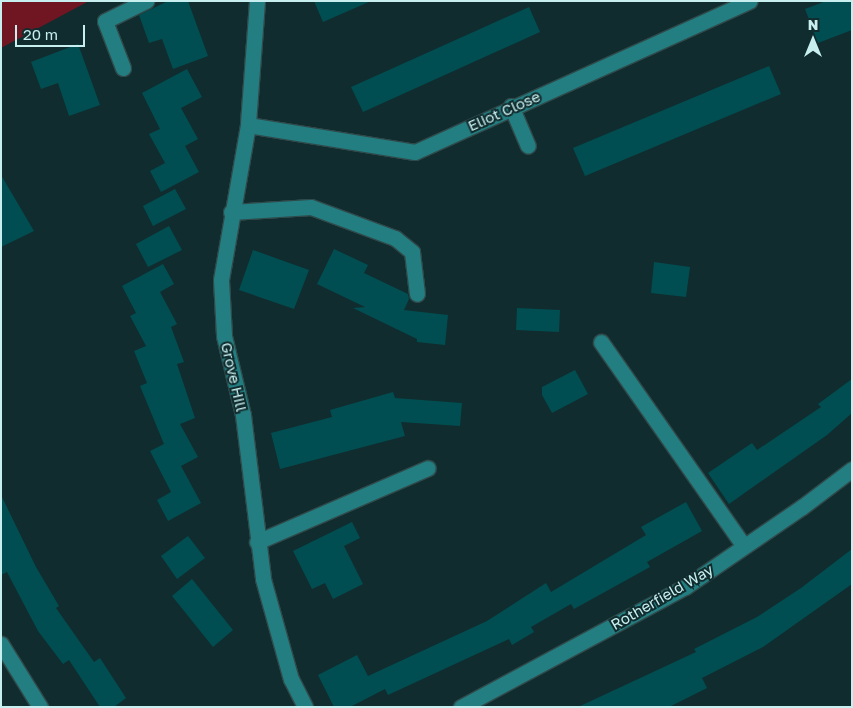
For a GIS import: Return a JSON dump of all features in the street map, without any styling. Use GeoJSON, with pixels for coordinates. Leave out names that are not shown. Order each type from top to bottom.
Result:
{"type":"FeatureCollection","features":[{"type":"Feature","properties":{"kind":"street"},"geometry":{"type":"LineString","coordinates":[[123,68],[106,21],[146,1]]}},
{"type":"Feature","properties":{"kind":"street","name":"Grove Hill"},"geometry":{"type":"LineString","coordinates":[[258,1],[248,125],[221,280],[224,336],[243,415],[257,542],[279,638],[292,678],[305,707]]}},
{"type":"Feature","properties":{"kind":"street","name":"Eliot Close"},"geometry":{"type":"LineString","coordinates":[[248,125],[415,152],[511,106],[568,84],[748,1]]}},
{"type":"Feature","properties":{"kind":"street"},"geometry":{"type":"LineString","coordinates":[[511,106],[528,146]]}},
{"type":"Feature","properties":{"kind":"street"},"geometry":{"type":"LineString","coordinates":[[232,212],[312,207],[395,238],[412,252],[417,294]]}},
{"type":"Feature","properties":{"kind":"street"},"geometry":{"type":"LineString","coordinates":[[601,342],[744,546]]}},
{"type":"Feature","properties":{"kind":"street"},"geometry":{"type":"LineString","coordinates":[[257,542],[428,468]]}},
{"type":"Feature","properties":{"kind":"street","name":"Rotherfield Way"},"geometry":{"type":"LineString","coordinates":[[461,707],[685,587],[852,469]]}},
{"type":"Feature","properties":{"kind":"street"},"geometry":{"type":"LineString","coordinates":[[1,644],[6,664],[40,707]]}},
{"type":"Feature","properties":{"kind":"shaded area"},"geometry":{"type":"Polygon","coordinates":[[[1,1],[89,1],[1,48],[1,1]]]}},
{"type":"Feature","properties":{"kind":"building"},"geometry":{"type":"Polygon","coordinates":[[[168,1],[188,1],[208,56],[173,69],[162,39],[149,43],[139,15],[168,1]]]}},
{"type":"Feature","properties":{"kind":"building"},"geometry":{"type":"Polygon","coordinates":[[[314,1],[371,1],[323,22],[314,1]]]}},
{"type":"Feature","properties":{"kind":"building"},"geometry":{"type":"Polygon","coordinates":[[[826,1],[852,1],[852,30],[818,43],[805,9],[826,1]]]}},
{"type":"Feature","properties":{"kind":"building"},"geometry":{"type":"Polygon","coordinates":[[[529,7],[540,32],[363,112],[351,87],[529,7]]]}},
{"type":"Feature","properties":{"kind":"building"},"geometry":{"type":"Polygon","coordinates":[[[78,44],[100,105],[69,116],[58,83],[41,89],[31,62],[78,44]]]}},
{"type":"Feature","properties":{"kind":"building"},"geometry":{"type":"Polygon","coordinates":[[[769,66],[781,94],[585,176],[573,148],[769,66]]]}},
{"type":"Feature","properties":{"kind":"building"},"geometry":{"type":"Polygon","coordinates":[[[187,69],[202,97],[181,108],[198,139],[185,146],[199,172],[161,192],[150,171],[165,163],[149,134],[160,129],[142,93],[187,69]]]}},
{"type":"Feature","properties":{"kind":"building"},"geometry":{"type":"Polygon","coordinates":[[[1,175],[34,231],[1,247],[1,175]]]}},
{"type":"Feature","properties":{"kind":"building"},"geometry":{"type":"Polygon","coordinates":[[[175,189],[186,209],[153,226],[143,206],[175,189]]]}},
{"type":"Feature","properties":{"kind":"building"},"geometry":{"type":"Polygon","coordinates":[[[169,226],[182,250],[148,267],[136,244],[169,226]]]}},
{"type":"Feature","properties":{"kind":"building"},"geometry":{"type":"Polygon","coordinates":[[[334,249],[368,265],[364,273],[408,294],[409,299],[404,310],[448,315],[445,345],[417,342],[417,339],[353,308],[365,307],[317,284],[334,249]]]}},
{"type":"Feature","properties":{"kind":"building"},"geometry":{"type":"Polygon","coordinates":[[[253,250],[309,270],[294,309],[239,290],[253,250]]]}},
{"type":"Feature","properties":{"kind":"building"},"geometry":{"type":"Polygon","coordinates":[[[654,262],[690,267],[686,297],[651,293],[654,262]]]}},
{"type":"Feature","properties":{"kind":"building"},"geometry":{"type":"Polygon","coordinates":[[[163,264],[174,284],[160,292],[177,324],[171,327],[184,362],[177,364],[195,418],[180,424],[198,457],[181,466],[201,503],[168,521],[157,500],[171,492],[150,451],[164,444],[140,386],[147,383],[134,351],[146,346],[130,316],[136,313],[122,286],[163,264]]]}},
{"type":"Feature","properties":{"kind":"building"},"geometry":{"type":"Polygon","coordinates":[[[517,308],[560,310],[559,332],[516,330],[517,308]]]}},
{"type":"Feature","properties":{"kind":"building"},"geometry":{"type":"Polygon","coordinates":[[[575,370],[588,394],[552,413],[542,395],[542,387],[575,370]]]}},
{"type":"Feature","properties":{"kind":"building"},"geometry":{"type":"Polygon","coordinates":[[[852,379],[852,413],[827,435],[729,504],[708,473],[752,443],[757,450],[821,407],[818,404],[852,379]]]}},
{"type":"Feature","properties":{"kind":"building"},"geometry":{"type":"Polygon","coordinates":[[[393,392],[395,398],[462,403],[460,426],[401,422],[405,436],[280,469],[271,433],[332,417],[330,410],[393,392]]]}},
{"type":"Feature","properties":{"kind":"building"},"geometry":{"type":"Polygon","coordinates":[[[1,495],[36,567],[59,606],[56,608],[94,662],[100,658],[126,698],[114,707],[100,707],[69,660],[63,664],[38,631],[7,572],[1,575],[1,495]]]}},
{"type":"Feature","properties":{"kind":"building"},"geometry":{"type":"Polygon","coordinates":[[[686,502],[702,531],[647,562],[650,567],[574,609],[571,604],[531,627],[534,632],[512,645],[509,639],[388,695],[385,689],[350,707],[334,707],[318,675],[357,655],[368,676],[487,621],[546,583],[551,592],[646,535],[641,527],[686,502]]]}},
{"type":"Feature","properties":{"kind":"building"},"geometry":{"type":"Polygon","coordinates":[[[352,522],[360,538],[344,546],[363,584],[333,599],[325,583],[312,589],[293,551],[352,522]]]}},
{"type":"Feature","properties":{"kind":"building"},"geometry":{"type":"Polygon","coordinates":[[[188,536],[205,558],[177,579],[161,556],[188,536]]]}},
{"type":"Feature","properties":{"kind":"building"},"geometry":{"type":"Polygon","coordinates":[[[852,549],[852,584],[763,647],[702,678],[707,688],[669,707],[578,707],[696,652],[694,649],[757,617],[801,588],[852,549]]]}},
{"type":"Feature","properties":{"kind":"building"},"geometry":{"type":"Polygon","coordinates":[[[192,579],[233,630],[213,647],[172,596],[192,579]]]}}]}
